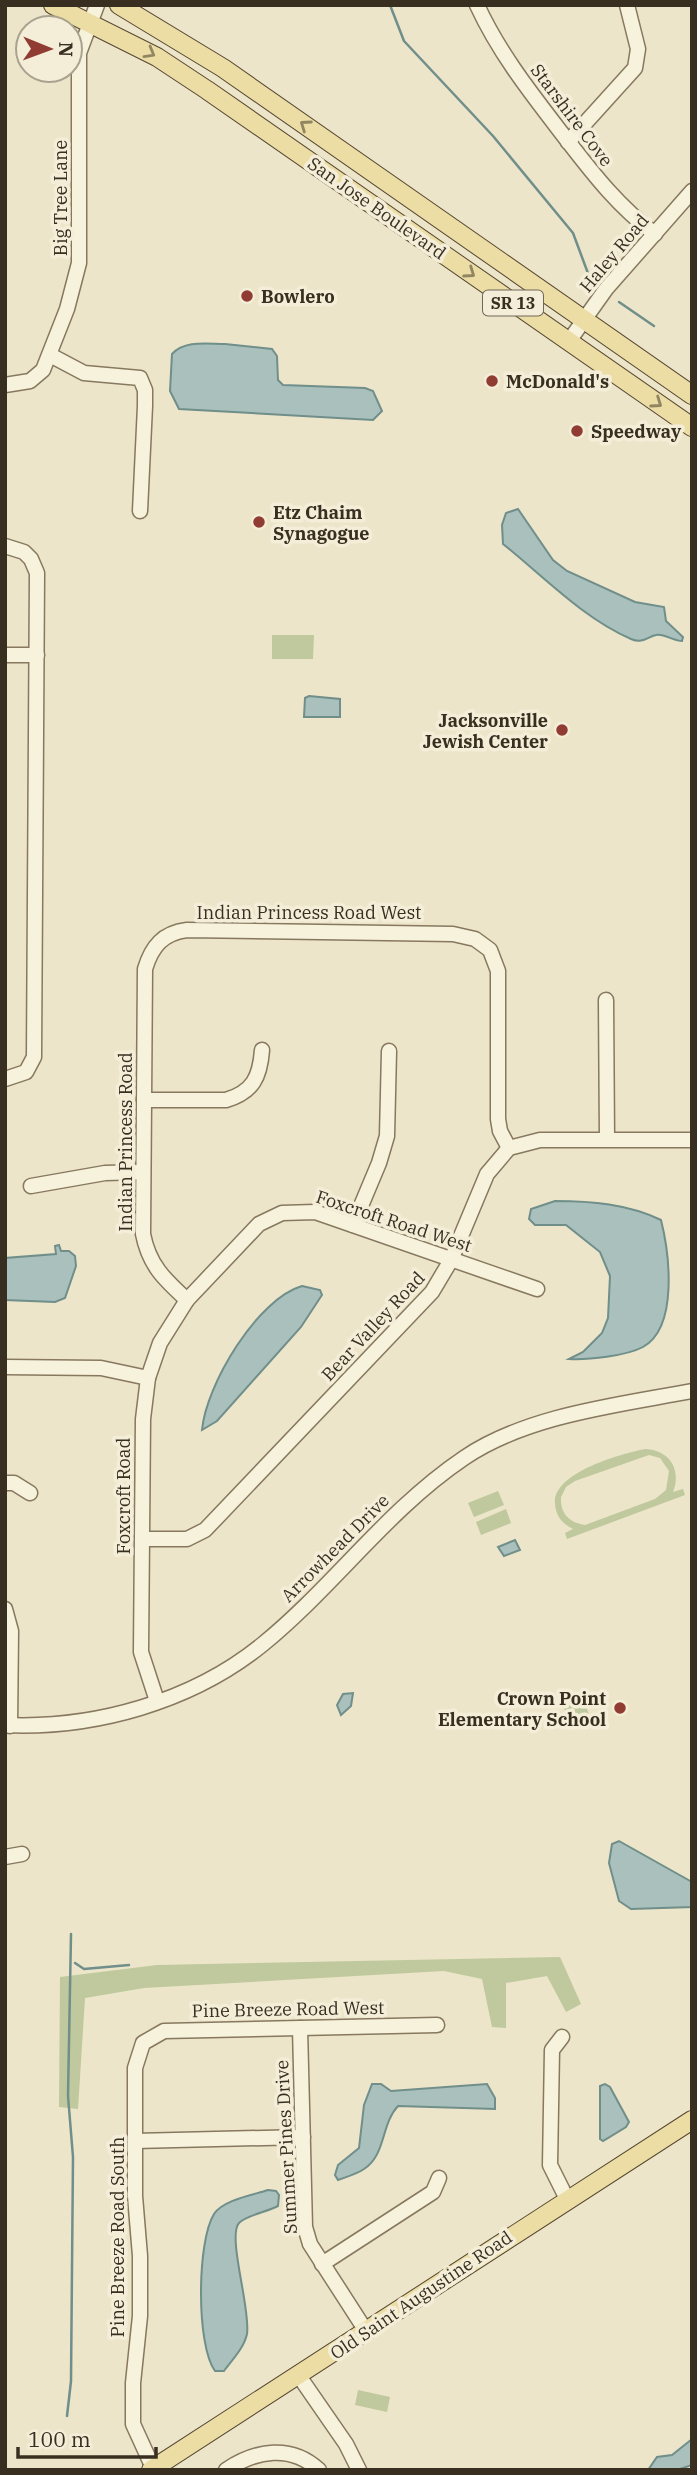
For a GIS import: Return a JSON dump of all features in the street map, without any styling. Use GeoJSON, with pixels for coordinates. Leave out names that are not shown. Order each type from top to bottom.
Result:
{"type":"FeatureCollection","features":[{"type":"Feature","properties":{"kind":"main road","name":"San Jose Boulevard"},"geometry":{"type":"LineString","coordinates":[[53,5],[93,13],[692,427]]}},
{"type":"Feature","properties":{"kind":"main road","name":"San Jose Boulevard"},"geometry":{"type":"LineString","coordinates":[[119,5],[196,50],[692,394]]}},
{"type":"Feature","properties":{"kind":"main road"},"geometry":{"type":"LineString","coordinates":[[292,149],[321,147],[330,142]]}},
{"type":"Feature","properties":{"kind":"main road"},"geometry":{"type":"LineString","coordinates":[[334,178],[351,174],[377,175]]}},
{"type":"Feature","properties":{"kind":"main road","name":"Old Saint Augustine Road"},"geometry":{"type":"LineString","coordinates":[[153,2470],[566,2199],[692,2120]]}},
{"type":"Feature","properties":{"kind":"street","name":"Starshire Cove"},"geometry":{"type":"LineString","coordinates":[[477,5],[513,69],[568,142],[612,197],[654,234]]}},
{"type":"Feature","properties":{"kind":"street"},"geometry":{"type":"LineString","coordinates":[[568,142],[635,68],[638,49],[627,5]]}},
{"type":"Feature","properties":{"kind":"street","name":"Big Tree Lane"},"geometry":{"type":"LineString","coordinates":[[5,385],[36,379],[50,355],[67,309],[79,263],[79,52],[93,13]]}},
{"type":"Feature","properties":{"kind":"street","name":"Haley Road"},"geometry":{"type":"LineString","coordinates":[[569,341],[606,289],[692,191]]}},
{"type":"Feature","properties":{"kind":"street"},"geometry":{"type":"LineString","coordinates":[[50,355],[84,373],[140,378],[145,390],[141,511]]}},
{"type":"Feature","properties":{"kind":"street"},"geometry":{"type":"LineString","coordinates":[[5,546],[16,547],[31,559],[37,573],[35,1042],[32,1065],[26,1072],[5,1079]]}},
{"type":"Feature","properties":{"kind":"street"},"geometry":{"type":"LineString","coordinates":[[5,655],[37,656]]}},
{"type":"Feature","properties":{"kind":"street","name":"Indian Princess Road West"},"geometry":{"type":"LineString","coordinates":[[145,968],[156,943],[166,935],[187,930],[433,932],[475,939],[490,950],[498,971],[498,1119],[500,1131],[509,1148]]}},
{"type":"Feature","properties":{"kind":"street","name":"Indian Princess Road"},"geometry":{"type":"LineString","coordinates":[[145,968],[146,1250],[160,1276],[187,1300]]}},
{"type":"Feature","properties":{"kind":"street"},"geometry":{"type":"LineString","coordinates":[[606,1000],[607,1139]]}},
{"type":"Feature","properties":{"kind":"street"},"geometry":{"type":"LineString","coordinates":[[144,1100],[226,1100],[238,1096],[257,1079],[262,1049]]}},
{"type":"Feature","properties":{"kind":"street"},"geometry":{"type":"LineString","coordinates":[[353,1225],[379,1163],[387,1136],[389,1051]]}},
{"type":"Feature","properties":{"kind":"street"},"geometry":{"type":"LineString","coordinates":[[509,1148],[540,1140],[692,1140]]}},
{"type":"Feature","properties":{"kind":"street","name":"Bear Valley Road"},"geometry":{"type":"LineString","coordinates":[[142,1539],[187,1539],[205,1530],[432,1292],[451,1260],[487,1174],[509,1148]]}},
{"type":"Feature","properties":{"kind":"street"},"geometry":{"type":"LineString","coordinates":[[31,1186],[104,1173],[144,1172]]}},
{"type":"Feature","properties":{"kind":"street","name":"Foxcroft Road West"},"geometry":{"type":"LineString","coordinates":[[187,1300],[259,1224],[270,1217],[297,1211],[315,1212],[537,1289]]}},
{"type":"Feature","properties":{"kind":"street","name":"Foxcroft Road"},"geometry":{"type":"LineString","coordinates":[[157,1701],[141,1652],[142,1419],[148,1378],[160,1343],[187,1300]]}},
{"type":"Feature","properties":{"kind":"street"},"geometry":{"type":"LineString","coordinates":[[5,1367],[102,1368],[148,1378]]}},
{"type":"Feature","properties":{"kind":"street","name":"Arrowhead Drive"},"geometry":{"type":"LineString","coordinates":[[7,1726],[87,1721],[157,1701],[204,1681],[261,1646],[303,1607],[379,1527],[466,1456],[541,1423],[692,1391]]}},
{"type":"Feature","properties":{"kind":"street"},"geometry":{"type":"LineString","coordinates":[[5,1483],[14,1483],[30,1493]]}},
{"type":"Feature","properties":{"kind":"street"},"geometry":{"type":"LineString","coordinates":[[5,1609],[11,1631],[7,1726]]}},
{"type":"Feature","properties":{"kind":"street"},"geometry":{"type":"LineString","coordinates":[[5,1857],[22,1854]]}},
{"type":"Feature","properties":{"kind":"street","name":"Pine Breeze Road West"},"geometry":{"type":"LineString","coordinates":[[143,2043],[164,2031],[437,2025]]}},
{"type":"Feature","properties":{"kind":"street","name":"Summer Pines Drive"},"geometry":{"type":"LineString","coordinates":[[300,2028],[305,2227],[310,2244],[366,2331]]}},
{"type":"Feature","properties":{"kind":"street"},"geometry":{"type":"LineString","coordinates":[[562,2037],[552,2050],[550,2165],[566,2199]]}},
{"type":"Feature","properties":{"kind":"street","name":"Pine Breeze Road South"},"geometry":{"type":"LineString","coordinates":[[143,2043],[135,2068],[140,2292],[133,2424],[153,2470]]}},
{"type":"Feature","properties":{"kind":"street"},"geometry":{"type":"LineString","coordinates":[[135,2141],[303,2137]]}},
{"type":"Feature","properties":{"kind":"street"},"geometry":{"type":"LineString","coordinates":[[323,2264],[433,2192],[439,2178]]}},
{"type":"Feature","properties":{"kind":"street"},"geometry":{"type":"LineString","coordinates":[[299,2376],[346,2444],[359,2470]]}},
{"type":"Feature","properties":{"kind":"street"},"geometry":{"type":"LineString","coordinates":[[226,2470],[239,2462],[282,2451],[309,2461],[319,2470]]}},
{"type":"Feature","properties":{"kind":"green space"},"geometry":{"type":"Polygon","coordinates":[[[272,635],[314,635],[313,659],[272,659],[272,635]]]}},
{"type":"Feature","properties":{"kind":"green space"},"geometry":{"type":"Polygon","coordinates":[[[653,1450],[667,1457],[676,1476],[673,1492],[683,1489],[685,1495],[567,1539],[565,1533],[573,1529],[561,1520],[555,1504],[557,1493],[564,1483],[605,1460],[653,1450]],[[649,1455],[575,1481],[566,1487],[561,1497],[564,1512],[574,1522],[585,1525],[655,1499],[666,1490],[669,1471],[660,1458],[649,1455]]]}},
{"type":"Feature","properties":{"kind":"green space"},"geometry":{"type":"Polygon","coordinates":[[[498,1491],[504,1505],[474,1517],[468,1503],[498,1491]]]}},
{"type":"Feature","properties":{"kind":"green space"},"geometry":{"type":"Polygon","coordinates":[[[506,1509],[511,1523],[481,1535],[476,1522],[506,1509]]]}},
{"type":"Feature","properties":{"kind":"green space"},"geometry":{"type":"Polygon","coordinates":[[[579,1696],[590,1717],[576,1727],[571,1726],[563,1706],[579,1696]]]}},
{"type":"Feature","properties":{"kind":"green space"},"geometry":{"type":"Polygon","coordinates":[[[560,1957],[581,2004],[566,2012],[547,1976],[506,1983],[506,2028],[492,2027],[482,1979],[444,1971],[144,1988],[85,1998],[78,2109],[59,2107],[60,1977],[157,1965],[560,1957]]]}},
{"type":"Feature","properties":{"kind":"green space"},"geometry":{"type":"Polygon","coordinates":[[[358,2390],[390,2397],[387,2412],[355,2405],[358,2390]]]}},
{"type":"Feature","properties":{"kind":"water"},"geometry":{"type":"Polygon","coordinates":[[[225,344],[272,349],[277,356],[278,380],[283,385],[365,388],[373,391],[382,411],[373,420],[179,409],[170,391],[172,354],[190,345],[225,344]]]}},
{"type":"Feature","properties":{"kind":"water"},"geometry":{"type":"Polygon","coordinates":[[[518,509],[553,560],[567,571],[635,602],[664,607],[666,621],[683,637],[682,641],[659,635],[642,640],[631,639],[597,620],[564,596],[503,544],[502,525],[506,513],[518,509]]]}},
{"type":"Feature","properties":{"kind":"water"},"geometry":{"type":"Polygon","coordinates":[[[309,696],[340,699],[340,717],[304,717],[305,698],[309,696]]]}},
{"type":"Feature","properties":{"kind":"water"},"geometry":{"type":"Polygon","coordinates":[[[555,1201],[609,1204],[636,1210],[661,1220],[667,1251],[667,1306],[654,1337],[643,1347],[607,1357],[569,1359],[583,1352],[602,1333],[608,1318],[610,1276],[600,1252],[566,1225],[535,1225],[529,1219],[531,1209],[555,1201]]]}},
{"type":"Feature","properties":{"kind":"water"},"geometry":{"type":"Polygon","coordinates":[[[59,1245],[61,1251],[69,1251],[75,1256],[76,1266],[65,1298],[55,1302],[5,1300],[5,1258],[56,1254],[55,1246],[59,1245]]]}},
{"type":"Feature","properties":{"kind":"water"},"geometry":{"type":"Polygon","coordinates":[[[302,1286],[320,1290],[322,1295],[301,1327],[217,1421],[202,1430],[213,1390],[237,1346],[268,1308],[285,1294],[302,1286]]]}},
{"type":"Feature","properties":{"kind":"water"},"geometry":{"type":"Polygon","coordinates":[[[515,1540],[520,1550],[504,1556],[498,1547],[515,1540]]]}},
{"type":"Feature","properties":{"kind":"water"},"geometry":{"type":"Polygon","coordinates":[[[353,1693],[351,1706],[341,1715],[337,1705],[343,1694],[353,1693]]]}},
{"type":"Feature","properties":{"kind":"water"},"geometry":{"type":"Polygon","coordinates":[[[619,1841],[692,1882],[692,1907],[631,1909],[619,1901],[609,1863],[612,1844],[619,1841]]]}},
{"type":"Feature","properties":{"kind":"water"},"geometry":{"type":"Polygon","coordinates":[[[372,2084],[381,2084],[391,2091],[487,2084],[495,2098],[495,2109],[398,2106],[371,2163],[364,2169],[338,2180],[335,2175],[338,2165],[359,2148],[364,2105],[372,2084]]]}},
{"type":"Feature","properties":{"kind":"water"},"geometry":{"type":"Polygon","coordinates":[[[605,2084],[610,2087],[629,2122],[626,2127],[603,2141],[600,2139],[600,2086],[605,2084]]]}},
{"type":"Feature","properties":{"kind":"water"},"geometry":{"type":"Polygon","coordinates":[[[268,2190],[276,2191],[279,2195],[278,2206],[243,2220],[236,2231],[247,2334],[241,2349],[224,2371],[215,2371],[204,2339],[202,2317],[202,2269],[208,2227],[214,2214],[224,2205],[268,2190]]]}},
{"type":"Feature","properties":{"kind":"water"},"geometry":{"type":"Polygon","coordinates":[[[692,2439],[692,2465],[677,2470],[648,2470],[657,2457],[672,2455],[692,2439]]]}},
{"type":"Feature","properties":{"kind":"waterway"},"geometry":{"type":"LineString","coordinates":[[390,5],[404,41],[493,136],[573,233],[589,276],[595,281]]}},
{"type":"Feature","properties":{"kind":"waterway"},"geometry":{"type":"LineString","coordinates":[[619,302],[654,326]]}},
{"type":"Feature","properties":{"kind":"waterway"},"geometry":{"type":"LineString","coordinates":[[67,2416],[71,2381],[73,2157],[68,2096],[71,1934]]}},
{"type":"Feature","properties":{"kind":"waterway"},"geometry":{"type":"LineString","coordinates":[[75,1963],[84,1969],[129,1965]]}},
{"type":"Feature","properties":{"kind":"place","name":"Bowlero"},"geometry":{"type":"Point","coordinates":[247,296]}},
{"type":"Feature","properties":{"kind":"place","name":"McDonald's"},"geometry":{"type":"Point","coordinates":[492,381]}},
{"type":"Feature","properties":{"kind":"place","name":"Speedway"},"geometry":{"type":"Point","coordinates":[577,431]}},
{"type":"Feature","properties":{"kind":"place","name":"Etz Chaim Synagogue"},"geometry":{"type":"Point","coordinates":[259,522]}},
{"type":"Feature","properties":{"kind":"place","name":"Jacksonville Jewish Center"},"geometry":{"type":"Point","coordinates":[562,730]}},
{"type":"Feature","properties":{"kind":"place","name":"Crown Point Elementary School"},"geometry":{"type":"Point","coordinates":[620,1708]}}]}
